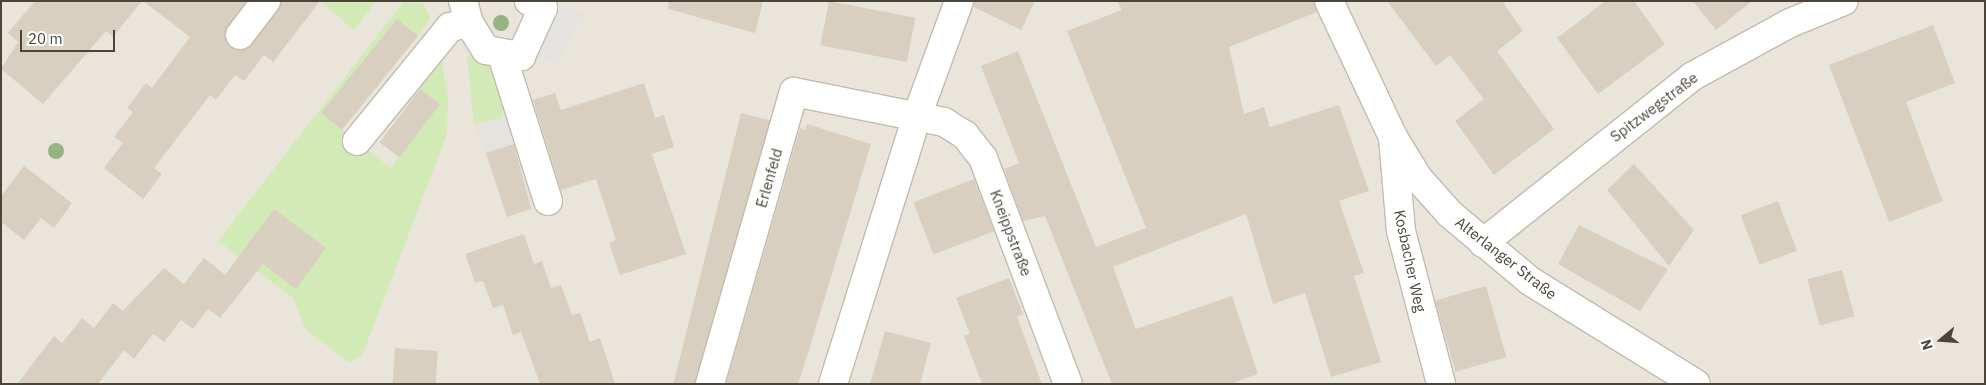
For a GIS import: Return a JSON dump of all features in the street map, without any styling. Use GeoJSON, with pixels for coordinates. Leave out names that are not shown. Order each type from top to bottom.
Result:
{"type":"FeatureCollection","features":[{"type":"Feature","properties":{"kind":"street"},"geometry":{"type":"LineString","coordinates":[[240,36],[266,1]]}},
{"type":"Feature","properties":{"kind":"street"},"geometry":{"type":"LineString","coordinates":[[357,140],[450,26],[466,12],[486,50],[502,55],[521,56],[543,8],[529,1]]}},
{"type":"Feature","properties":{"kind":"street"},"geometry":{"type":"LineString","coordinates":[[834,384],[917,116],[959,1]]}},
{"type":"Feature","properties":{"kind":"street","name":"Alterlanger Straße"},"geometry":{"type":"LineString","coordinates":[[1329,1],[1393,137],[1418,178],[1483,243],[1530,280],[1696,384]]}},
{"type":"Feature","properties":{"kind":"street","name":"Spitzwegstraße"},"geometry":{"type":"LineString","coordinates":[[1483,243],[1693,76],[1790,22],[1844,1]]}},
{"type":"Feature","properties":{"kind":"street"},"geometry":{"type":"LineString","coordinates":[[502,55],[548,201]]}},
{"type":"Feature","properties":{"kind":"street","name":"Erlenfeld"},"geometry":{"type":"LineString","coordinates":[[710,384],[794,92],[917,116]]}},
{"type":"Feature","properties":{"kind":"street","name":"Kneippstraße"},"geometry":{"type":"LineString","coordinates":[[917,116],[944,122],[966,136],[984,158],[1068,384]]}},
{"type":"Feature","properties":{"kind":"street","name":"Kosbacher Weg"},"geometry":{"type":"LineString","coordinates":[[1393,137],[1401,231],[1441,384]]}},
{"type":"Feature","properties":{"kind":"shaded area"},"geometry":{"type":"Polygon","coordinates":[[[1,1],[1985,1],[1985,384],[1,384],[1,1]]]}},
{"type":"Feature","properties":{"kind":"shaded area"},"geometry":{"type":"Polygon","coordinates":[[[563,4],[584,15],[557,66],[536,54],[563,4]]]}},
{"type":"Feature","properties":{"kind":"shaded area"},"geometry":{"type":"Polygon","coordinates":[[[555,93],[584,182],[507,217],[474,124],[501,118],[506,105],[555,93]]]}},
{"type":"Feature","properties":{"kind":"green space"},"geometry":{"type":"Polygon","coordinates":[[[320,1],[376,1],[354,30],[320,1]]]}},
{"type":"Feature","properties":{"kind":"green space"},"geometry":{"type":"Polygon","coordinates":[[[404,1],[424,4],[430,19],[418,36],[396,20],[323,115],[391,168],[440,104],[418,88],[441,59],[448,94],[447,134],[362,356],[349,362],[306,330],[293,298],[218,241],[404,1]]]}},
{"type":"Feature","properties":{"kind":"green space"},"geometry":{"type":"Polygon","coordinates":[[[467,55],[493,65],[506,105],[501,118],[474,124],[467,55]]]}},
{"type":"Feature","properties":{"kind":"building"},"geometry":{"type":"Polygon","coordinates":[[[35,1],[142,1],[113,37],[106,31],[43,104],[1,69],[18,42],[8,33],[35,1]]]}},
{"type":"Feature","properties":{"kind":"building"},"geometry":{"type":"Polygon","coordinates":[[[143,1],[246,1],[225,33],[230,47],[238,50],[252,44],[281,1],[320,1],[273,62],[264,55],[244,81],[235,75],[216,100],[210,95],[154,168],[162,174],[143,199],[104,168],[123,143],[114,137],[133,112],[127,108],[146,83],[152,88],[190,37],[143,1]]]}},
{"type":"Feature","properties":{"kind":"building"},"geometry":{"type":"Polygon","coordinates":[[[669,1],[763,1],[755,33],[668,9],[669,1]]]}},
{"type":"Feature","properties":{"kind":"building"},"geometry":{"type":"Polygon","coordinates":[[[829,1],[915,18],[907,62],[820,45],[829,1]]]}},
{"type":"Feature","properties":{"kind":"building"},"geometry":{"type":"Polygon","coordinates":[[[974,1],[1035,1],[1021,30],[974,7],[974,1]]]}},
{"type":"Feature","properties":{"kind":"building"},"geometry":{"type":"Polygon","coordinates":[[[1117,1],[1314,1],[1317,12],[1229,47],[1244,114],[1264,107],[1270,127],[1339,105],[1369,191],[1339,201],[1364,273],[1354,276],[1381,362],[1331,377],[1305,293],[1273,304],[1246,214],[1113,267],[1136,329],[1232,296],[1258,374],[1231,384],[1112,384],[1045,216],[1023,221],[1004,169],[1019,163],[981,66],[1018,51],[1096,247],[1146,228],[1067,31],[1122,10],[1117,1]]]}},
{"type":"Feature","properties":{"kind":"building"},"geometry":{"type":"Polygon","coordinates":[[[1387,1],[1502,1],[1523,31],[1497,51],[1554,129],[1494,175],[1455,121],[1484,99],[1450,55],[1436,66],[1387,1]]]}},
{"type":"Feature","properties":{"kind":"building"},"geometry":{"type":"Polygon","coordinates":[[[1606,1],[1634,1],[1665,44],[1598,94],[1557,38],[1606,1]]]}},
{"type":"Feature","properties":{"kind":"building"},"geometry":{"type":"Polygon","coordinates":[[[1693,1],[1752,1],[1716,30],[1693,1]]]}},
{"type":"Feature","properties":{"kind":"building"},"geometry":{"type":"Polygon","coordinates":[[[397,19],[418,36],[342,130],[321,113],[397,19]]]}},
{"type":"Feature","properties":{"kind":"building"},"geometry":{"type":"Polygon","coordinates":[[[1933,25],[1955,83],[1906,102],[1943,201],[1889,222],[1829,65],[1933,25]]]}},
{"type":"Feature","properties":{"kind":"building"},"geometry":{"type":"Polygon","coordinates":[[[644,83],[655,118],[664,115],[674,147],[652,154],[686,254],[620,275],[609,243],[616,240],[596,179],[561,190],[533,100],[555,93],[561,110],[644,83]]]}},
{"type":"Feature","properties":{"kind":"building"},"geometry":{"type":"Polygon","coordinates":[[[420,89],[440,104],[400,158],[380,143],[420,89]]]}},
{"type":"Feature","properties":{"kind":"building"},"geometry":{"type":"Polygon","coordinates":[[[741,113],[770,120],[704,384],[673,384],[741,113]]]}},
{"type":"Feature","properties":{"kind":"building"},"geometry":{"type":"Polygon","coordinates":[[[807,124],[871,144],[809,350],[798,384],[726,384],[800,128],[805,130],[807,124]]]}},
{"type":"Feature","properties":{"kind":"building"},"geometry":{"type":"Polygon","coordinates":[[[514,144],[531,209],[507,217],[486,153],[514,144]]]}},
{"type":"Feature","properties":{"kind":"building"},"geometry":{"type":"Polygon","coordinates":[[[1634,164],[1694,230],[1669,266],[1607,190],[1634,164]]]}},
{"type":"Feature","properties":{"kind":"building"},"geometry":{"type":"Polygon","coordinates":[[[24,166],[72,203],[54,228],[41,218],[24,240],[1,222],[1,196],[24,166]]]}},
{"type":"Feature","properties":{"kind":"building"},"geometry":{"type":"Polygon","coordinates":[[[974,179],[994,231],[933,255],[913,202],[974,179]]]}},
{"type":"Feature","properties":{"kind":"building"},"geometry":{"type":"Polygon","coordinates":[[[1778,201],[1797,250],[1760,265],[1741,215],[1778,201]]]}},
{"type":"Feature","properties":{"kind":"building"},"geometry":{"type":"Polygon","coordinates":[[[274,209],[326,248],[296,289],[263,264],[220,318],[208,309],[193,329],[181,320],[164,342],[153,334],[134,359],[124,350],[98,384],[17,384],[54,336],[62,343],[82,318],[94,328],[113,303],[123,311],[164,268],[184,284],[204,258],[225,275],[274,209]]]}},
{"type":"Feature","properties":{"kind":"building"},"geometry":{"type":"Polygon","coordinates":[[[1579,225],[1668,269],[1640,311],[1558,264],[1579,225]]]}},
{"type":"Feature","properties":{"kind":"building"},"geometry":{"type":"Polygon","coordinates":[[[524,234],[534,264],[542,261],[551,288],[561,285],[572,315],[580,313],[590,342],[600,338],[615,384],[540,384],[521,332],[513,335],[503,305],[493,308],[483,281],[475,283],[465,254],[524,234]]]}},
{"type":"Feature","properties":{"kind":"building"},"geometry":{"type":"Polygon","coordinates":[[[1842,270],[1854,316],[1820,326],[1807,279],[1842,270]]]}},
{"type":"Feature","properties":{"kind":"building"},"geometry":{"type":"Polygon","coordinates":[[[1009,278],[1023,314],[1017,317],[1042,384],[982,384],[964,336],[970,334],[956,298],[1009,278]]]}},
{"type":"Feature","properties":{"kind":"building"},"geometry":{"type":"Polygon","coordinates":[[[1486,286],[1506,357],[1455,372],[1435,301],[1486,286]]]}},
{"type":"Feature","properties":{"kind":"building"},"geometry":{"type":"Polygon","coordinates":[[[885,331],[931,343],[920,384],[870,384],[885,331]]]}},
{"type":"Feature","properties":{"kind":"building"},"geometry":{"type":"Polygon","coordinates":[[[395,348],[438,351],[436,384],[392,384],[395,348]]]}}]}
